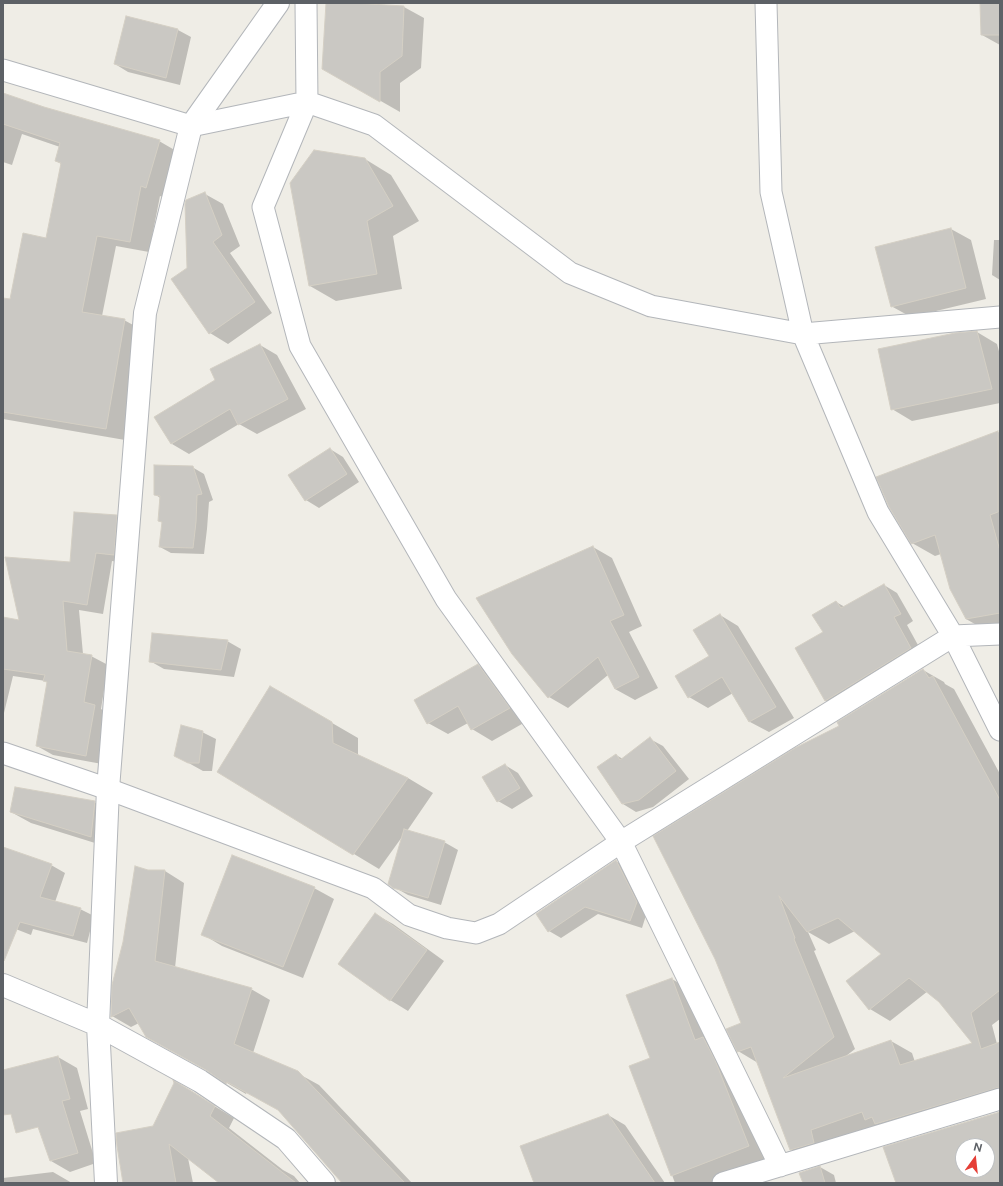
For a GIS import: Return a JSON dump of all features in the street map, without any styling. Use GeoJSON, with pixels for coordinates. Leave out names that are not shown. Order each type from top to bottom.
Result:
{"type":"FeatureCollection","features":[{"type":"Feature","properties":{"kind":"street"},"geometry":{"type":"LineString","coordinates":[[106,1183],[98,1025],[108,789],[145,313],[191,126],[278,3]]}},
{"type":"Feature","properties":{"kind":"street"},"geometry":{"type":"LineString","coordinates":[[306,3],[307,102],[263,207],[300,346],[446,599],[621,842],[780,1166]]}},
{"type":"Feature","properties":{"kind":"street"},"geometry":{"type":"LineString","coordinates":[[766,3],[771,192],[804,334],[878,512],[953,636],[1000,730]]}},
{"type":"Feature","properties":{"kind":"street"},"geometry":{"type":"LineString","coordinates":[[3,70],[191,126],[307,102],[374,125],[570,272],[651,306],[804,334],[1000,317]]}},
{"type":"Feature","properties":{"kind":"street"},"geometry":{"type":"LineString","coordinates":[[3,753],[108,789],[373,888],[409,915],[447,928],[476,933],[499,924],[621,842],[953,636],[1000,634]]}},
{"type":"Feature","properties":{"kind":"street"},"geometry":{"type":"LineString","coordinates":[[3,985],[98,1025],[200,1081],[286,1139],[324,1183]]}},
{"type":"Feature","properties":{"kind":"street"},"geometry":{"type":"LineString","coordinates":[[723,1183],[1000,1099]]}},
{"type":"Feature","properties":{"kind":"building"},"geometry":{"type":"Polygon","coordinates":[[[326,3],[404,6],[402,56],[380,72],[380,102],[322,69],[326,3]]]}},
{"type":"Feature","properties":{"kind":"building"},"geometry":{"type":"Polygon","coordinates":[[[980,3],[1000,3],[1000,35],[981,35],[980,3]]]}},
{"type":"Feature","properties":{"kind":"building"},"geometry":{"type":"Polygon","coordinates":[[[126,16],[178,29],[166,78],[114,64],[126,16]]]}},
{"type":"Feature","properties":{"kind":"building"},"geometry":{"type":"Polygon","coordinates":[[[3,93],[44,107],[160,140],[146,188],[141,186],[130,242],[97,236],[82,312],[125,319],[106,429],[3,412],[3,298],[10,299],[23,233],[46,238],[61,163],[55,161],[60,143],[3,124],[3,93]]]}},
{"type":"Feature","properties":{"kind":"building"},"geometry":{"type":"Polygon","coordinates":[[[314,150],[365,158],[393,206],[367,221],[377,274],[309,286],[290,183],[314,150]]]}},
{"type":"Feature","properties":{"kind":"building"},"geometry":{"type":"Polygon","coordinates":[[[205,192],[222,235],[213,242],[255,302],[209,334],[171,279],[187,268],[186,200],[205,192]]]}},
{"type":"Feature","properties":{"kind":"building"},"geometry":{"type":"Polygon","coordinates":[[[951,228],[966,288],[891,307],[875,247],[951,228]]]}},
{"type":"Feature","properties":{"kind":"building"},"geometry":{"type":"Polygon","coordinates":[[[977,331],[992,389],[891,410],[878,349],[955,333],[977,331]]]}},
{"type":"Feature","properties":{"kind":"building"},"geometry":{"type":"Polygon","coordinates":[[[260,344],[288,399],[238,425],[230,409],[171,444],[154,417],[215,380],[210,369],[260,344]]]}},
{"type":"Feature","properties":{"kind":"building"},"geometry":{"type":"Polygon","coordinates":[[[998,431],[998,512],[990,515],[1000,551],[1000,613],[966,619],[950,589],[935,535],[911,544],[889,507],[876,477],[998,431]]]}},
{"type":"Feature","properties":{"kind":"building"},"geometry":{"type":"Polygon","coordinates":[[[330,448],[347,474],[305,501],[288,475],[330,448]]]}},
{"type":"Feature","properties":{"kind":"building"},"geometry":{"type":"Polygon","coordinates":[[[154,465],[193,466],[202,494],[197,495],[193,548],[159,547],[162,522],[158,521],[160,496],[154,495],[154,465]]]}},
{"type":"Feature","properties":{"kind":"building"},"geometry":{"type":"Polygon","coordinates":[[[74,512],[117,515],[114,555],[96,553],[87,605],[63,601],[67,651],[92,655],[84,702],[95,705],[86,756],[36,746],[47,682],[43,681],[45,675],[3,669],[3,617],[19,620],[5,557],[70,562],[74,512]]]}},
{"type":"Feature","properties":{"kind":"building"},"geometry":{"type":"Polygon","coordinates":[[[593,546],[624,615],[610,621],[639,677],[615,689],[598,657],[548,698],[512,654],[476,598],[593,546]]]}},
{"type":"Feature","properties":{"kind":"building"},"geometry":{"type":"Polygon","coordinates":[[[884,584],[901,614],[894,617],[911,648],[825,701],[795,648],[823,632],[812,615],[836,601],[841,608],[884,584]]]}},
{"type":"Feature","properties":{"kind":"building"},"geometry":{"type":"Polygon","coordinates":[[[720,614],[776,707],[749,722],[722,677],[688,698],[675,676],[709,656],[693,630],[720,614]]]}},
{"type":"Feature","properties":{"kind":"building"},"geometry":{"type":"Polygon","coordinates":[[[152,633],[228,640],[221,670],[149,662],[152,633]]]}},
{"type":"Feature","properties":{"kind":"building"},"geometry":{"type":"Polygon","coordinates":[[[478,664],[510,708],[471,730],[458,706],[427,724],[414,700],[478,664]]]}},
{"type":"Feature","properties":{"kind":"building"},"geometry":{"type":"Polygon","coordinates":[[[923,669],[929,678],[933,676],[1000,800],[1000,990],[971,1013],[981,1049],[1000,1042],[1000,1087],[875,1124],[872,1117],[865,1120],[862,1112],[811,1130],[814,1143],[790,1150],[751,1047],[737,1052],[726,1029],[741,1023],[715,959],[653,836],[795,748],[839,726],[837,722],[923,669]],[[779,896],[795,938],[794,939],[834,1037],[783,1078],[891,1040],[900,1065],[972,1043],[939,1002],[909,978],[869,1010],[846,981],[881,954],[838,918],[807,932],[779,896]]]}},
{"type":"Feature","properties":{"kind":"building"},"geometry":{"type":"Polygon","coordinates":[[[270,686],[332,722],[333,743],[408,778],[353,855],[217,772],[270,686]]]}},
{"type":"Feature","properties":{"kind":"building"},"geometry":{"type":"Polygon","coordinates":[[[181,725],[203,731],[199,763],[188,763],[174,756],[181,725]]]}},
{"type":"Feature","properties":{"kind":"building"},"geometry":{"type":"Polygon","coordinates":[[[650,737],[676,771],[639,800],[622,804],[597,767],[616,754],[620,760],[650,737]]]}},
{"type":"Feature","properties":{"kind":"building"},"geometry":{"type":"Polygon","coordinates":[[[505,764],[520,788],[497,802],[482,777],[505,764]]]}},
{"type":"Feature","properties":{"kind":"building"},"geometry":{"type":"Polygon","coordinates":[[[15,787],[95,801],[91,837],[10,812],[15,787]]]}},
{"type":"Feature","properties":{"kind":"building"},"geometry":{"type":"Polygon","coordinates":[[[404,829],[445,841],[428,898],[393,888],[388,884],[404,829]]]}},
{"type":"Feature","properties":{"kind":"building"},"geometry":{"type":"Polygon","coordinates":[[[3,847],[52,864],[40,897],[81,908],[73,936],[20,922],[4,961],[3,961],[3,847]]]}},
{"type":"Feature","properties":{"kind":"building"},"geometry":{"type":"Polygon","coordinates":[[[232,855],[315,887],[283,967],[201,935],[232,855]]]}},
{"type":"Feature","properties":{"kind":"building"},"geometry":{"type":"Polygon","coordinates":[[[616,860],[637,902],[630,921],[585,907],[548,932],[536,914],[616,860]]]}},
{"type":"Feature","properties":{"kind":"building"},"geometry":{"type":"Polygon","coordinates":[[[135,866],[148,870],[165,870],[155,961],[252,988],[234,1044],[298,1071],[405,1183],[342,1183],[278,1110],[227,1082],[226,1084],[206,1070],[146,1037],[129,1008],[111,1017],[112,985],[123,942],[135,866]]]}},
{"type":"Feature","properties":{"kind":"building"},"geometry":{"type":"Polygon","coordinates":[[[375,913],[427,950],[390,1001],[338,964],[375,913]]]}},
{"type":"Feature","properties":{"kind":"building"},"geometry":{"type":"Polygon","coordinates":[[[672,978],[695,1040],[703,1037],[715,1060],[749,1146],[671,1176],[629,1066],[650,1058],[626,995],[672,978]]]}},
{"type":"Feature","properties":{"kind":"building"},"geometry":{"type":"Polygon","coordinates":[[[58,1056],[70,1099],[62,1101],[78,1153],[50,1161],[38,1127],[16,1133],[11,1114],[3,1115],[3,1070],[58,1056]]]}},
{"type":"Feature","properties":{"kind":"building"},"geometry":{"type":"Polygon","coordinates":[[[173,1080],[215,1106],[210,1116],[296,1183],[219,1183],[169,1144],[176,1183],[123,1183],[116,1133],[153,1126],[174,1083],[173,1080]]]}},
{"type":"Feature","properties":{"kind":"building"},"geometry":{"type":"Polygon","coordinates":[[[1000,1112],[1000,1183],[896,1183],[883,1147],[1000,1112]]]}},
{"type":"Feature","properties":{"kind":"building"},"geometry":{"type":"Polygon","coordinates":[[[608,1114],[655,1183],[534,1183],[520,1146],[608,1114]]]}},
{"type":"Feature","properties":{"kind":"building"},"geometry":{"type":"Polygon","coordinates":[[[820,1166],[825,1183],[803,1183],[799,1173],[820,1166]]]}}]}
